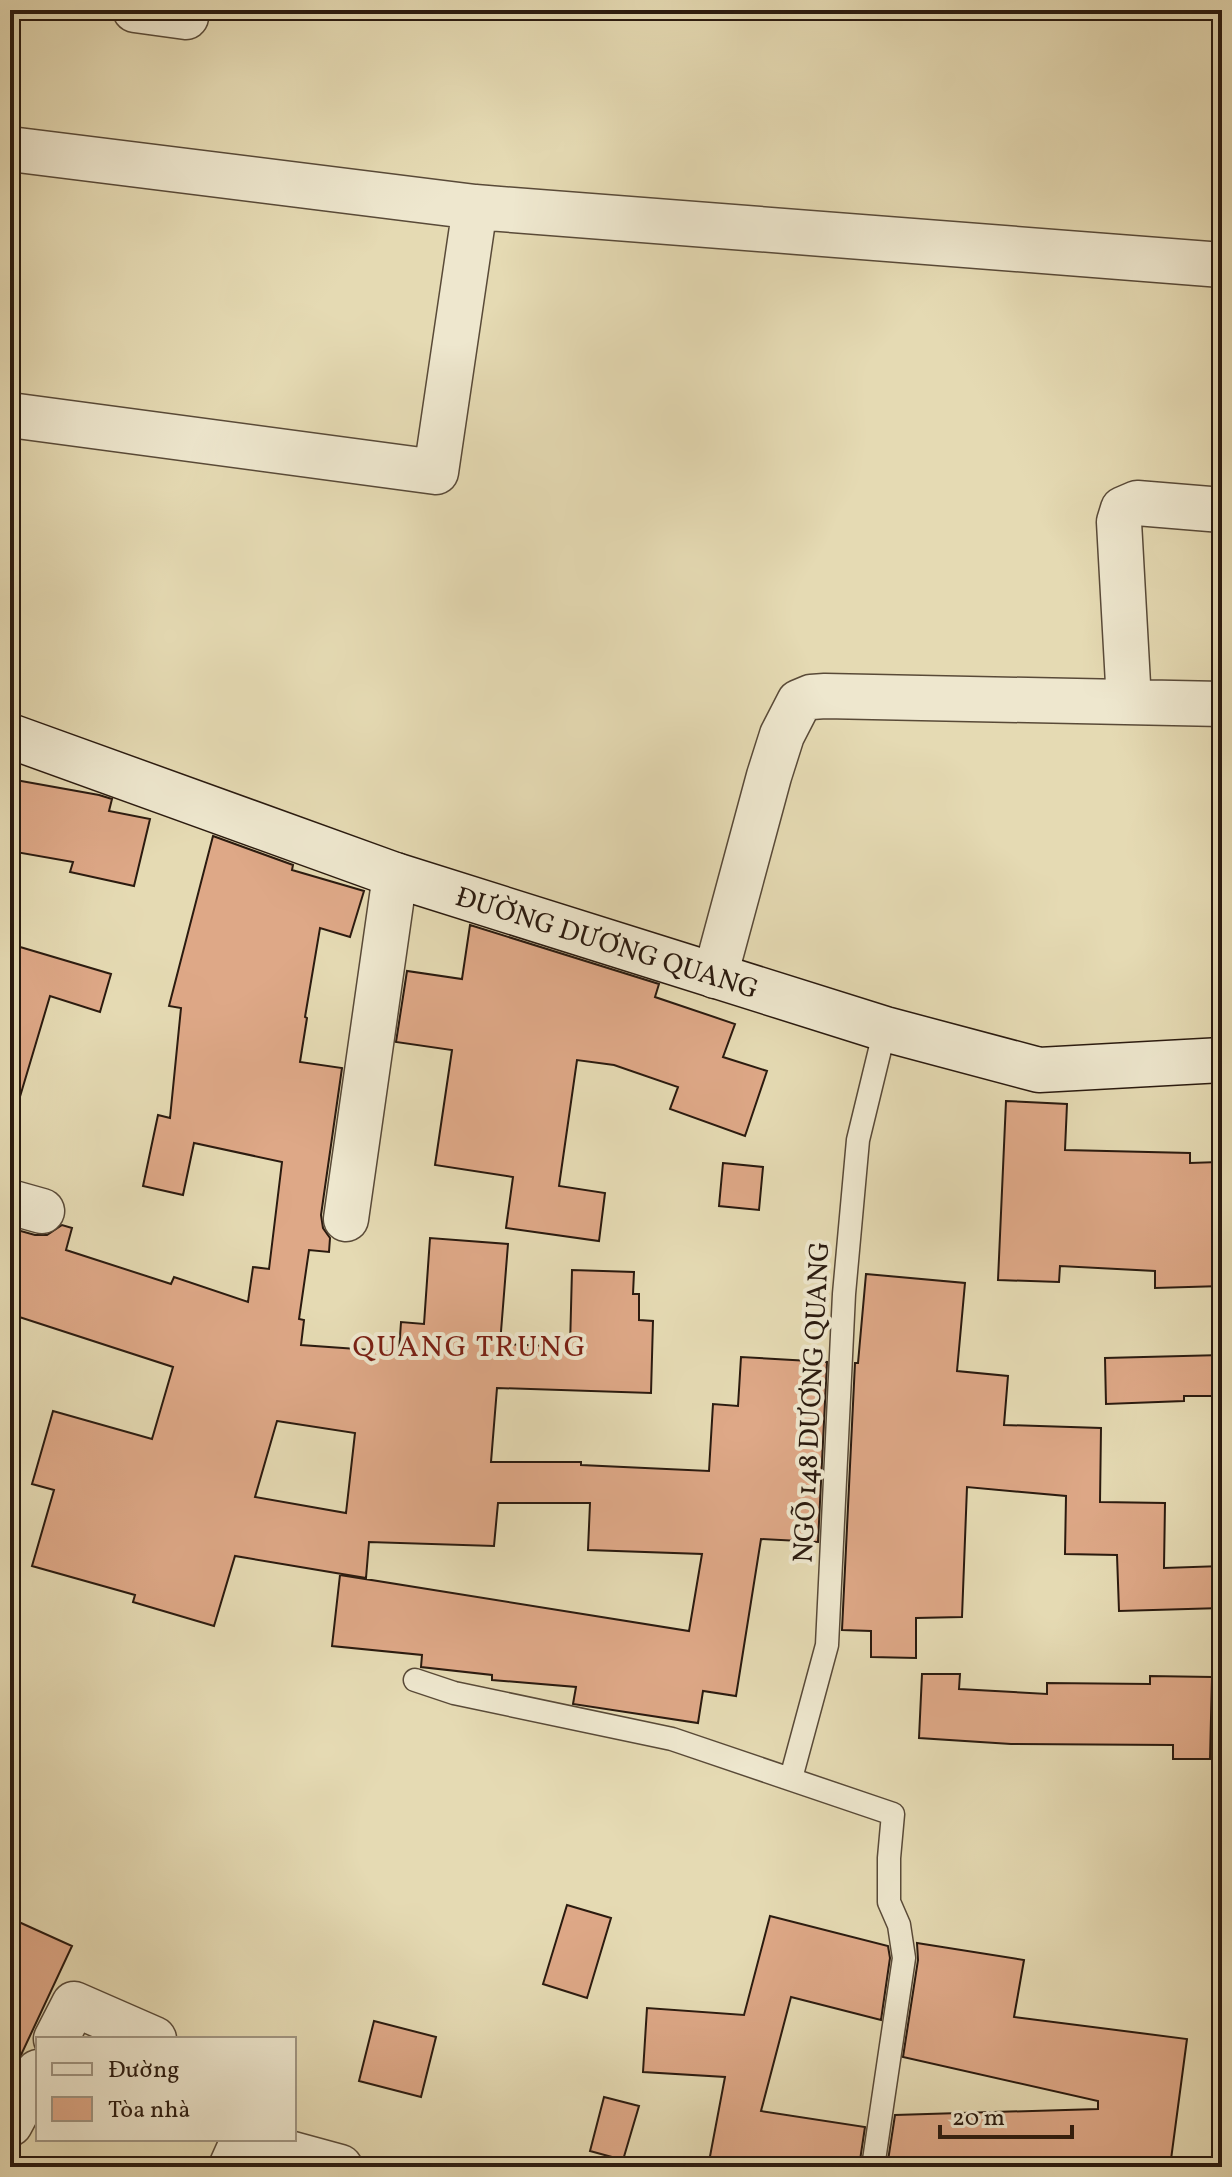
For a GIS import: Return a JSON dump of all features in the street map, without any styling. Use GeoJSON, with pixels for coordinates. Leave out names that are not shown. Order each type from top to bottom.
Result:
{"type":"FeatureCollection","features":[{"type":"Feature","properties":{"kind":"street"},"geometry":{"type":"LineString","coordinates":[[135,10],[186,17]]}},
{"type":"Feature","properties":{"kind":"street"},"geometry":{"type":"LineString","coordinates":[[10,149],[475,207],[1222,265]]}},
{"type":"Feature","properties":{"kind":"street"},"geometry":{"type":"LineString","coordinates":[[10,415],[436,472],[475,207]]}},
{"type":"Feature","properties":{"kind":"street"},"geometry":{"type":"LineString","coordinates":[[1129,702],[1119,522],[1123,509],[1137,503],[1222,510]]}},
{"type":"Feature","properties":{"kind":"street"},"geometry":{"type":"LineString","coordinates":[[715,976],[769,776],[790,716],[799,702],[825,696],[1222,704]]}},
{"type":"Feature","properties":{"kind":"street","name":"ĐƯỜNG DƯƠNG QUANG"},"geometry":{"type":"LineString","coordinates":[[10,736],[395,875],[885,1029],[1039,1070],[1222,1060]]}},
{"type":"Feature","properties":{"kind":"street"},"geometry":{"type":"LineString","coordinates":[[346,1219],[395,875]]}},
{"type":"Feature","properties":{"kind":"street"},"geometry":{"type":"LineString","coordinates":[[57,2037],[74,2004],[149,2037]]}},
{"type":"Feature","properties":{"kind":"street"},"geometry":{"type":"LineString","coordinates":[[10,2124],[36,2076]]}},
{"type":"Feature","properties":{"kind":"street"},"geometry":{"type":"LineString","coordinates":[[238,2151],[285,2152],[340,2167]]}},
{"type":"Feature","properties":{"kind":"lane","name":"NGÕ 148 DƯƠNG QUANG"},"geometry":{"type":"LineString","coordinates":[[791,1778],[827,1645],[844,1294],[858,1140],[885,1029]]}},
{"type":"Feature","properties":{"kind":"lane"},"geometry":{"type":"LineString","coordinates":[[415,1680],[454,1693],[672,1739],[893,1814],[889,1902],[899,1925],[904,1958],[873,2167]]}},
{"type":"Feature","properties":{"kind":"building"},"geometry":{"type":"Polygon","coordinates":[[[10,779],[99,795],[112,799],[109,811],[150,819],[134,886],[70,872],[73,862],[10,851],[10,779]]]}},
{"type":"Feature","properties":{"kind":"building"},"geometry":{"type":"Polygon","coordinates":[[[213,836],[293,865],[292,870],[364,891],[350,937],[320,928],[305,1017],[300,1062],[342,1068],[321,1215],[323,1228],[330,1238],[329,1252],[309,1250],[299,1319],[304,1320],[301,1345],[399,1352],[401,1322],[424,1324],[430,1238],[508,1244],[500,1344],[570,1347],[572,1270],[634,1272],[633,1294],[639,1294],[639,1320],[653,1321],[651,1393],[497,1388],[491,1462],[581,1462],[581,1465],[709,1471],[713,1404],[738,1406],[741,1357],[827,1362],[818,1542],[761,1539],[736,1696],[703,1691],[698,1723],[573,1704],[576,1687],[492,1680],[492,1675],[421,1667],[422,1655],[332,1646],[340,1575],[689,1631],[702,1554],[588,1550],[590,1503],[498,1503],[494,1546],[369,1542],[366,1578],[235,1556],[214,1626],[133,1602],[135,1595],[32,1566],[54,1490],[32,1484],[53,1411],[152,1439],[173,1367],[10,1314],[10,1228],[47,1235],[62,1225],[72,1228],[66,1250],[171,1284],[174,1277],[248,1302],[253,1267],[269,1269],[282,1162],[194,1143],[183,1195],[143,1186],[158,1115],[170,1118],[181,1008],[169,1006],[213,836]],[[277,1421],[255,1497],[346,1513],[355,1433],[277,1421]]]}},
{"type":"Feature","properties":{"kind":"building"},"geometry":{"type":"Polygon","coordinates":[[[470,925],[659,984],[655,997],[735,1024],[723,1057],[767,1071],[745,1136],[670,1109],[678,1087],[614,1065],[577,1060],[559,1186],[605,1193],[599,1241],[506,1228],[513,1177],[435,1165],[452,1050],[396,1042],[407,971],[462,979],[470,925]]]}},
{"type":"Feature","properties":{"kind":"building"},"geometry":{"type":"Polygon","coordinates":[[[10,944],[111,974],[100,1012],[50,996],[19,1100],[10,1099],[10,944]]]}},
{"type":"Feature","properties":{"kind":"building"},"geometry":{"type":"Polygon","coordinates":[[[1006,1101],[1067,1104],[1065,1150],[1190,1153],[1190,1163],[1219,1162],[1222,1177],[1222,1286],[1155,1288],[1155,1271],[1060,1266],[1059,1282],[998,1280],[1006,1101]]]}},
{"type":"Feature","properties":{"kind":"building"},"geometry":{"type":"Polygon","coordinates":[[[723,1163],[763,1167],[759,1210],[719,1206],[723,1163]]]}},
{"type":"Feature","properties":{"kind":"building"},"geometry":{"type":"Polygon","coordinates":[[[866,1274],[965,1283],[957,1371],[1008,1376],[1004,1425],[1101,1428],[1100,1502],[1165,1503],[1164,1568],[1222,1566],[1222,1608],[1119,1611],[1117,1555],[1065,1554],[1066,1496],[967,1487],[962,1617],[916,1618],[916,1658],[871,1657],[871,1631],[842,1630],[855,1363],[858,1363],[866,1274]]]}},
{"type":"Feature","properties":{"kind":"building"},"geometry":{"type":"Polygon","coordinates":[[[1222,1355],[1222,1396],[1184,1396],[1184,1401],[1106,1404],[1105,1358],[1222,1355]]]}},
{"type":"Feature","properties":{"kind":"building"},"geometry":{"type":"Polygon","coordinates":[[[922,1674],[960,1674],[959,1689],[1047,1694],[1047,1683],[1150,1684],[1150,1676],[1212,1677],[1210,1759],[1173,1759],[1173,1745],[1011,1744],[919,1738],[922,1674]]]}},
{"type":"Feature","properties":{"kind":"building"},"geometry":{"type":"Polygon","coordinates":[[[567,1905],[611,1918],[587,1998],[543,1984],[567,1905]]]}},
{"type":"Feature","properties":{"kind":"building"},"geometry":{"type":"Polygon","coordinates":[[[770,1916],[888,1946],[890,1958],[881,2020],[791,1997],[761,2111],[865,2127],[859,2167],[708,2167],[725,2077],[643,2072],[647,2008],[744,2015],[770,1916]]]}},
{"type":"Feature","properties":{"kind":"building"},"geometry":{"type":"Polygon","coordinates":[[[10,1918],[72,1946],[21,2055],[10,2071],[10,1918]]]}},
{"type":"Feature","properties":{"kind":"building"},"geometry":{"type":"Polygon","coordinates":[[[917,1943],[1024,1960],[1014,2017],[1187,2039],[1170,2167],[887,2167],[895,2115],[1098,2109],[1098,2101],[903,2057],[918,1960],[917,1943]]]}},
{"type":"Feature","properties":{"kind":"building"},"geometry":{"type":"Polygon","coordinates":[[[374,2021],[436,2037],[421,2097],[359,2081],[374,2021]]]}},
{"type":"Feature","properties":{"kind":"building"},"geometry":{"type":"Polygon","coordinates":[[[604,2097],[639,2106],[623,2160],[590,2151],[604,2097]]]}},
{"type":"Feature","properties":{"kind":"district","name":"QUANG TRUNG"},"geometry":{"type":"Point","coordinates":[470,1346]}}]}
